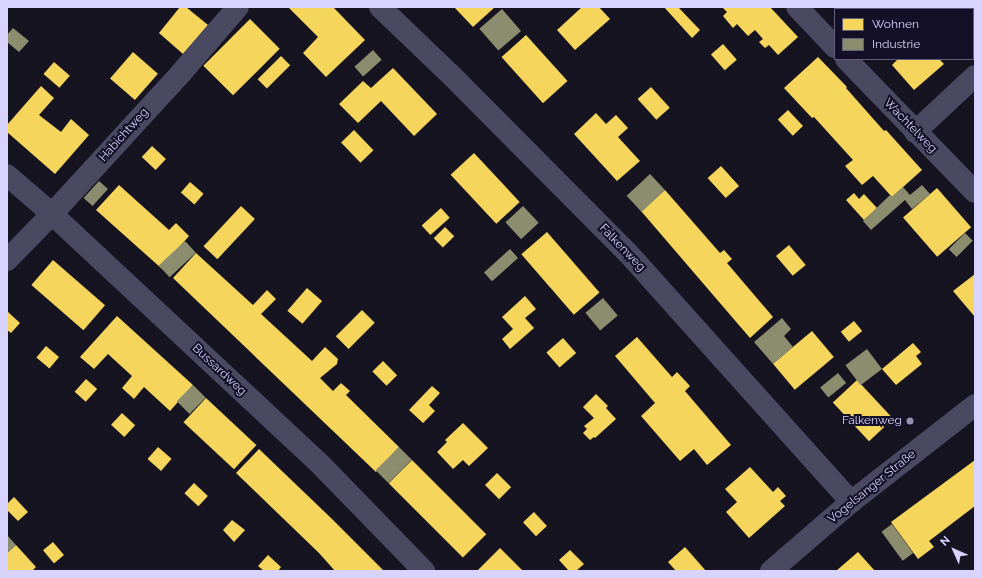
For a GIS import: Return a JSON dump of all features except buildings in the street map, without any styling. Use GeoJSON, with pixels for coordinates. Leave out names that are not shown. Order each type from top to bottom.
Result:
{"type":"FeatureCollection","features":[{"type":"Feature","properties":{"kind":"street","name":"Habichtweg"},"geometry":{"type":"LineString","coordinates":[[7,260],[52,214],[181,73],[238,7]]}},
{"type":"Feature","properties":{"kind":"street","name":"Falkenweg"},"geometry":{"type":"LineString","coordinates":[[380,7],[453,77],[627,252],[851,502]]}},
{"type":"Feature","properties":{"kind":"street"},"geometry":{"type":"LineString","coordinates":[[797,7],[834,46]]}},
{"type":"Feature","properties":{"kind":"street","name":"Wachtelweg"},"geometry":{"type":"LineString","coordinates":[[847,60],[915,132],[975,192]]}},
{"type":"Feature","properties":{"kind":"street"},"geometry":{"type":"LineString","coordinates":[[915,132],[975,76]]}},
{"type":"Feature","properties":{"kind":"street","name":"Bussardweg"},"geometry":{"type":"LineString","coordinates":[[7,175],[52,214],[319,463],[424,571]]}},
{"type":"Feature","properties":{"kind":"street","name":"Vogelsanger Straße"},"geometry":{"type":"LineString","coordinates":[[771,571],[851,502],[975,405]]}},
{"type":"Feature","properties":{"kind":"place","name":"Falkenweg"},"geometry":{"type":"Point","coordinates":[910,421]}}]}
